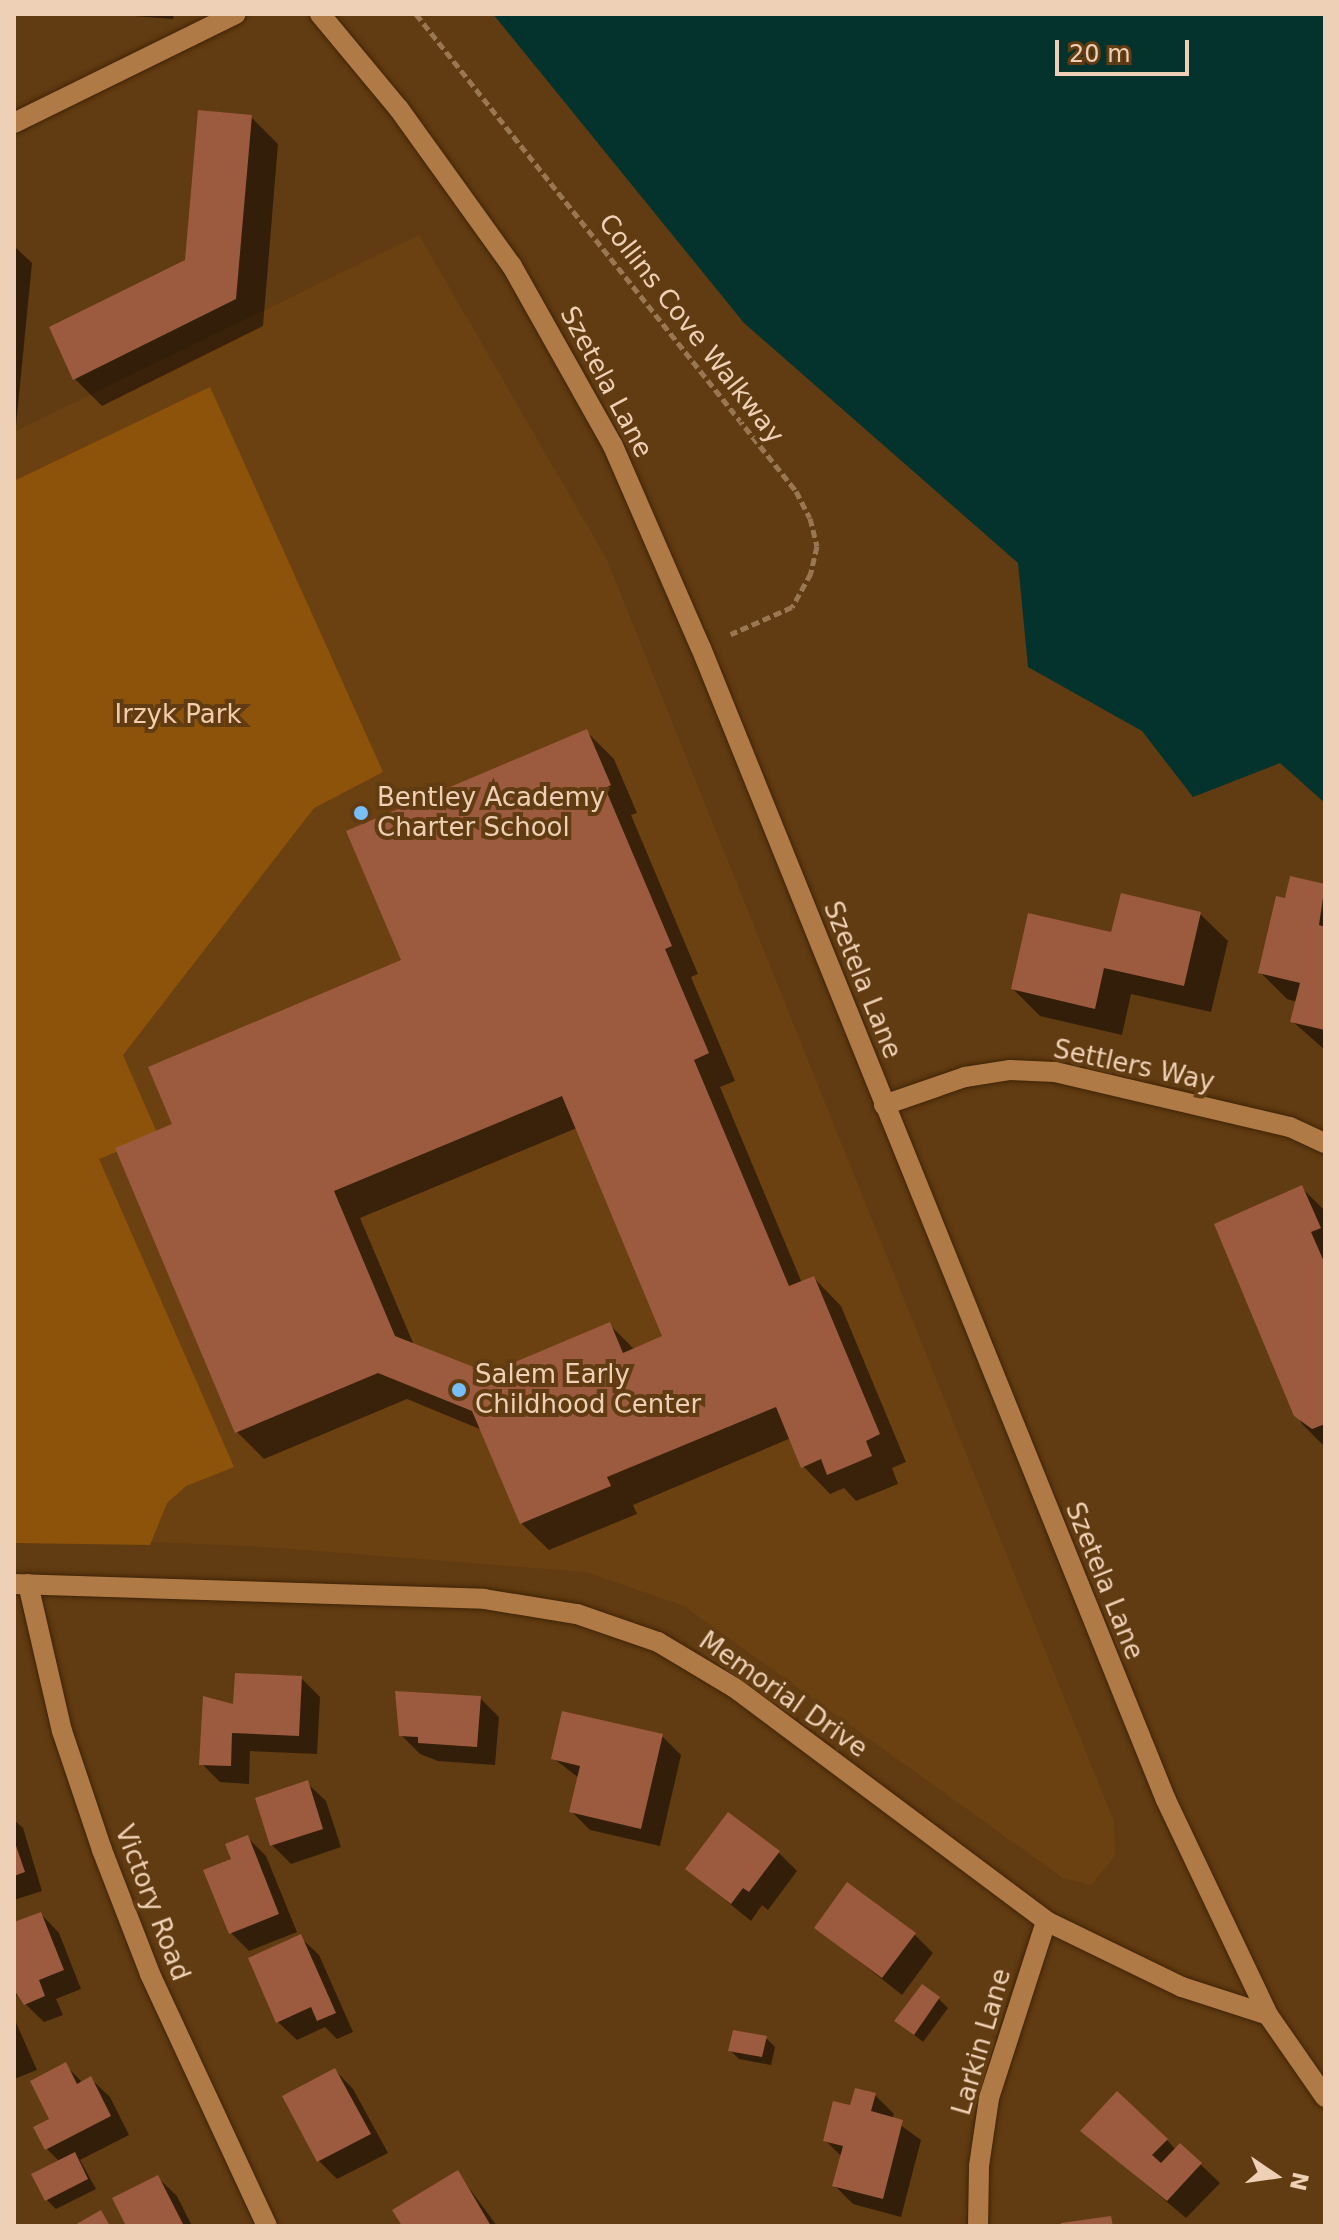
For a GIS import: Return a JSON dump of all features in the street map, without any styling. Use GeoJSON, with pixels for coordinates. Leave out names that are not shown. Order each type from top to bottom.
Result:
{"type":"FeatureCollection","features":[{"type":"Feature","properties":{"kind":"street"},"geometry":{"type":"LineString","coordinates":[[14,123],[236,14]]}},
{"type":"Feature","properties":{"kind":"street","name":"Szetela Lane"},"geometry":{"type":"LineString","coordinates":[[320,14],[399,109],[523,282],[613,446],[701,648],[1145,1749],[1268,2015]]}},
{"type":"Feature","properties":{"kind":"street","name":"Settlers Way"},"geometry":{"type":"LineString","coordinates":[[884,1105],[965,1077],[1010,1070],[1055,1072],[1290,1127],[1325,1143]]}},
{"type":"Feature","properties":{"kind":"street","name":"Memorial Drive"},"geometry":{"type":"LineString","coordinates":[[21,1584],[484,1599],[577,1614],[658,1642],[735,1688],[1046,1921],[1182,1987],[1268,2015]]}},
{"type":"Feature","properties":{"kind":"street","name":"Victory Road"},"geometry":{"type":"LineString","coordinates":[[21,1584],[62,1731],[102,1850],[150,1974],[267,2226]]}},
{"type":"Feature","properties":{"kind":"street","name":"Larkin Lane"},"geometry":{"type":"LineString","coordinates":[[978,2226],[979,2166],[989,2098],[1046,1921]]}},
{"type":"Feature","properties":{"kind":"street"},"geometry":{"type":"LineString","coordinates":[[1268,2015],[1325,2097]]}},
{"type":"Feature","properties":{"kind":"path","name":"Collins Cove Walkway"},"geometry":{"type":"LineString","coordinates":[[416,14],[796,491],[810,518],[814,560],[792,607],[701,648]]}},
{"type":"Feature","properties":{"kind":"shaded area","name":"Bentley Academy Charter School"},"geometry":{"type":"Polygon","coordinates":[[[419,235],[607,560],[1114,1822],[1115,1856],[1091,1885],[1063,1878],[684,1606],[586,1572],[265,1547],[14,1536],[14,432],[419,235]]]}},
{"type":"Feature","properties":{"kind":"green space","name":"Irzyk Park"},"geometry":{"type":"Polygon","coordinates":[[[210,387],[383,772],[314,808],[123,1055],[158,1135],[99,1159],[234,1467],[186,1486],[167,1503],[150,1545],[14,1543],[14,481],[210,387]]]}},
{"type":"Feature","properties":{"kind":"water"},"geometry":{"type":"Polygon","coordinates":[[[493,14],[1325,14],[1325,803],[1280,763],[1193,797],[1142,731],[1028,667],[1018,563],[744,323],[493,14]]]}},
{"type":"Feature","properties":{"kind":"building"},"geometry":{"type":"Polygon","coordinates":[[[198,110],[252,115],[236,299],[73,380],[49,327],[185,260],[198,110]]]}},
{"type":"Feature","properties":{"kind":"building"},"geometry":{"type":"Polygon","coordinates":[[[587,729],[611,785],[605,788],[672,946],[665,949],[709,1053],[694,1060],[789,1286],[814,1276],[880,1434],[866,1441],[872,1456],[827,1475],[821,1459],[801,1468],[776,1407],[607,1477],[611,1486],[520,1524],[472,1411],[378,1373],[235,1433],[115,1148],[172,1124],[148,1067],[401,960],[346,831],[587,729]],[[562,1096],[334,1191],[395,1336],[489,1373],[610,1322],[623,1353],[662,1336],[562,1096]]]}},
{"type":"Feature","properties":{"kind":"building"},"geometry":{"type":"Polygon","coordinates":[[[1290,876],[1325,884],[1319,925],[1325,927],[1325,1030],[1290,1022],[1300,983],[1258,973],[1276,896],[1285,898],[1290,876]]]}},
{"type":"Feature","properties":{"kind":"building"},"geometry":{"type":"Polygon","coordinates":[[[1121,893],[1201,912],[1184,986],[1104,968],[1095,1009],[1011,989],[1028,913],[1111,932],[1121,893]]]}},
{"type":"Feature","properties":{"kind":"building"},"geometry":{"type":"Polygon","coordinates":[[[1302,1185],[1321,1228],[1311,1232],[1325,1264],[1325,1424],[1312,1429],[1294,1416],[1214,1224],[1302,1185]]]}},
{"type":"Feature","properties":{"kind":"building"},"geometry":{"type":"Polygon","coordinates":[[[235,1673],[302,1676],[299,1736],[232,1733],[231,1766],[199,1765],[203,1696],[233,1704],[235,1673]]]}},
{"type":"Feature","properties":{"kind":"building"},"geometry":{"type":"Polygon","coordinates":[[[395,1691],[481,1696],[477,1747],[418,1743],[418,1737],[399,1736],[395,1691]]]}},
{"type":"Feature","properties":{"kind":"building"},"geometry":{"type":"Polygon","coordinates":[[[562,1711],[663,1734],[641,1829],[569,1812],[580,1766],[551,1759],[562,1711]]]}},
{"type":"Feature","properties":{"kind":"building"},"geometry":{"type":"Polygon","coordinates":[[[308,1780],[323,1829],[270,1846],[255,1798],[308,1780]]]}},
{"type":"Feature","properties":{"kind":"building"},"geometry":{"type":"Polygon","coordinates":[[[728,1812],[780,1851],[749,1892],[743,1888],[731,1904],[685,1869],[728,1812]]]}},
{"type":"Feature","properties":{"kind":"building"},"geometry":{"type":"Polygon","coordinates":[[[248,1835],[279,1914],[229,1934],[203,1870],[231,1859],[225,1844],[248,1835]]]}},
{"type":"Feature","properties":{"kind":"building"},"geometry":{"type":"Polygon","coordinates":[[[14,1840],[25,1872],[14,1876],[14,1840]]]}},
{"type":"Feature","properties":{"kind":"building"},"geometry":{"type":"Polygon","coordinates":[[[847,1882],[916,1933],[882,1978],[814,1928],[847,1882]]]}},
{"type":"Feature","properties":{"kind":"building"},"geometry":{"type":"Polygon","coordinates":[[[41,1912],[64,1970],[39,1980],[45,1996],[24,2005],[14,1990],[14,1922],[41,1912]]]}},
{"type":"Feature","properties":{"kind":"building"},"geometry":{"type":"Polygon","coordinates":[[[301,1934],[336,2013],[317,2021],[311,2007],[276,2023],[248,1958],[301,1934]]]}},
{"type":"Feature","properties":{"kind":"building"},"geometry":{"type":"Polygon","coordinates":[[[922,1984],[940,1997],[914,2035],[894,2021],[922,1984]]]}},
{"type":"Feature","properties":{"kind":"building"},"geometry":{"type":"Polygon","coordinates":[[[733,2030],[767,2036],[762,2057],[728,2051],[733,2030]]]}},
{"type":"Feature","properties":{"kind":"building"},"geometry":{"type":"Polygon","coordinates":[[[66,2062],[77,2084],[91,2076],[111,2116],[45,2150],[33,2127],[49,2119],[30,2081],[66,2062]]]}},
{"type":"Feature","properties":{"kind":"building"},"geometry":{"type":"Polygon","coordinates":[[[335,2068],[371,2134],[317,2162],[282,2096],[335,2068]]]}},
{"type":"Feature","properties":{"kind":"building"},"geometry":{"type":"Polygon","coordinates":[[[855,2088],[876,2093],[871,2111],[903,2120],[883,2199],[832,2186],[843,2146],[823,2141],[833,2101],[850,2105],[855,2088]]]}},
{"type":"Feature","properties":{"kind":"building"},"geometry":{"type":"Polygon","coordinates":[[[1117,2091],[1168,2139],[1152,2155],[1161,2163],[1180,2143],[1202,2163],[1167,2201],[1080,2131],[1117,2091]]]}},
{"type":"Feature","properties":{"kind":"building"},"geometry":{"type":"Polygon","coordinates":[[[75,2152],[88,2179],[45,2201],[31,2174],[75,2152]]]}},
{"type":"Feature","properties":{"kind":"building"},"geometry":{"type":"Polygon","coordinates":[[[458,2170],[491,2226],[402,2226],[392,2210],[458,2170]]]}},
{"type":"Feature","properties":{"kind":"building"},"geometry":{"type":"Polygon","coordinates":[[[158,2175],[184,2226],[126,2226],[112,2198],[158,2175]]]}},
{"type":"Feature","properties":{"kind":"building"},"geometry":{"type":"Polygon","coordinates":[[[101,2210],[110,2226],[73,2226],[101,2210]]]}},
{"type":"Feature","properties":{"kind":"building"},"geometry":{"type":"Polygon","coordinates":[[[1111,2216],[1113,2226],[1061,2226],[1061,2223],[1111,2216]]]}},
{"type":"Feature","properties":{"kind":"place","name":"Bentley Academy Charter School"},"geometry":{"type":"Point","coordinates":[361,813]}},
{"type":"Feature","properties":{"kind":"place","name":"Salem Early Childhood Center"},"geometry":{"type":"Point","coordinates":[459,1390]}}]}
